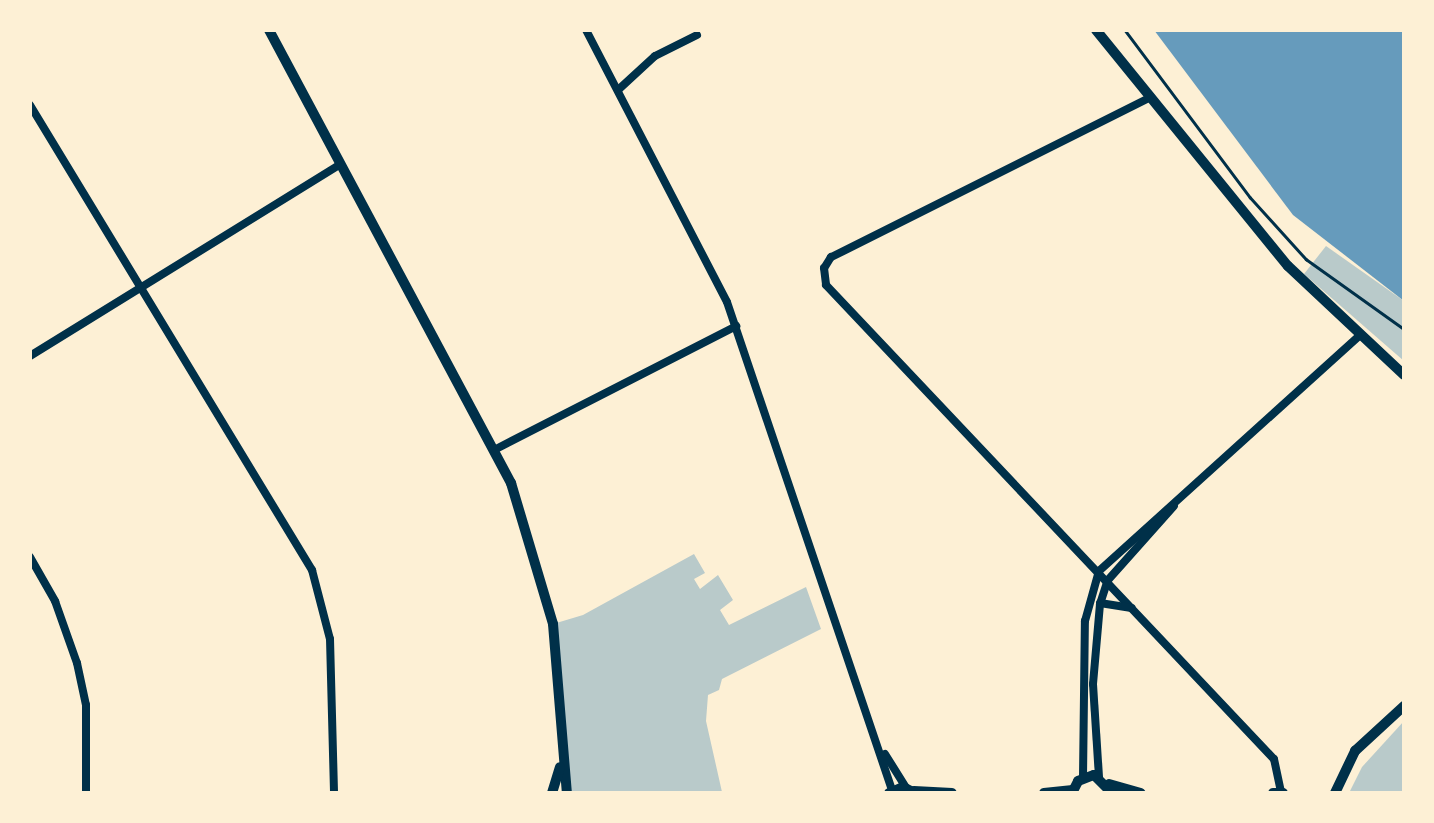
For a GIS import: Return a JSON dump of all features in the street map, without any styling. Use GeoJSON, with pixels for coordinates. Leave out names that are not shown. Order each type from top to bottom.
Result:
{"type":"FeatureCollection","features":[{"type":"Feature","properties":{"kind":"street"},"geometry":{"type":"LineString","coordinates":[[269,30],[496,449],[549,606],[565,793],[551,793],[560,766]]}},
{"type":"Feature","properties":{"kind":"street"},"geometry":{"type":"LineString","coordinates":[[586,30],[736,326],[880,746],[891,792],[952,793]]}},
{"type":"Feature","properties":{"kind":"street"},"geometry":{"type":"LineString","coordinates":[[1096,30],[1288,266],[1358,337],[1404,375]]}},
{"type":"Feature","properties":{"kind":"street"},"geometry":{"type":"LineString","coordinates":[[618,90],[654,56],[697,35]]}},
{"type":"Feature","properties":{"kind":"street"},"geometry":{"type":"LineString","coordinates":[[1151,98],[831,257],[824,268],[826,285],[1144,616],[1274,759],[1282,793],[1273,793]]}},
{"type":"Feature","properties":{"kind":"street"},"geometry":{"type":"LineString","coordinates":[[30,105],[312,570],[330,640],[334,793]]}},
{"type":"Feature","properties":{"kind":"street"},"geometry":{"type":"LineString","coordinates":[[30,356],[341,164]]}},
{"type":"Feature","properties":{"kind":"street"},"geometry":{"type":"LineString","coordinates":[[496,449],[736,326]]}},
{"type":"Feature","properties":{"kind":"street"},"geometry":{"type":"LineString","coordinates":[[1044,793],[1072,792],[1083,778],[1085,622],[1100,571],[1358,337]]}},
{"type":"Feature","properties":{"kind":"street"},"geometry":{"type":"LineString","coordinates":[[1107,785],[1092,684],[1100,603],[1108,580],[1174,506]]}},
{"type":"Feature","properties":{"kind":"street"},"geometry":{"type":"LineString","coordinates":[[30,557],[55,601],[77,663],[86,705],[86,793]]}},
{"type":"Feature","properties":{"kind":"street"},"geometry":{"type":"LineString","coordinates":[[1100,603],[1126,604],[1144,616]]}},
{"type":"Feature","properties":{"kind":"street"},"geometry":{"type":"LineString","coordinates":[[1335,793],[1355,751],[1404,706]]}},
{"type":"Feature","properties":{"kind":"street"},"geometry":{"type":"LineString","coordinates":[[880,746],[912,790]]}},
{"type":"Feature","properties":{"kind":"street"},"geometry":{"type":"LineString","coordinates":[[1083,778],[1140,793]]}},
{"type":"Feature","properties":{"kind":"path"},"geometry":{"type":"LineString","coordinates":[[1124,30],[1250,197],[1306,260],[1404,329]]}},
{"type":"Feature","properties":{"kind":"shaded area"},"geometry":{"type":"Polygon","coordinates":[[[1326,246],[1404,301],[1404,361],[1304,274],[1326,246]]]}},
{"type":"Feature","properties":{"kind":"shaded area"},"geometry":{"type":"Polygon","coordinates":[[[694,554],[705,573],[694,579],[700,589],[718,575],[733,600],[720,610],[729,625],[806,587],[821,629],[722,679],[719,690],[708,695],[706,721],[722,792],[567,793],[553,624],[583,615],[694,554]]]}},
{"type":"Feature","properties":{"kind":"shaded area"},"geometry":{"type":"Polygon","coordinates":[[[1404,721],[1404,793],[1349,793],[1362,767],[1404,721]]]}},
{"type":"Feature","properties":{"kind":"water"},"geometry":{"type":"Polygon","coordinates":[[[1154,30],[1404,30],[1404,301],[1293,215],[1154,30]]]}}]}
